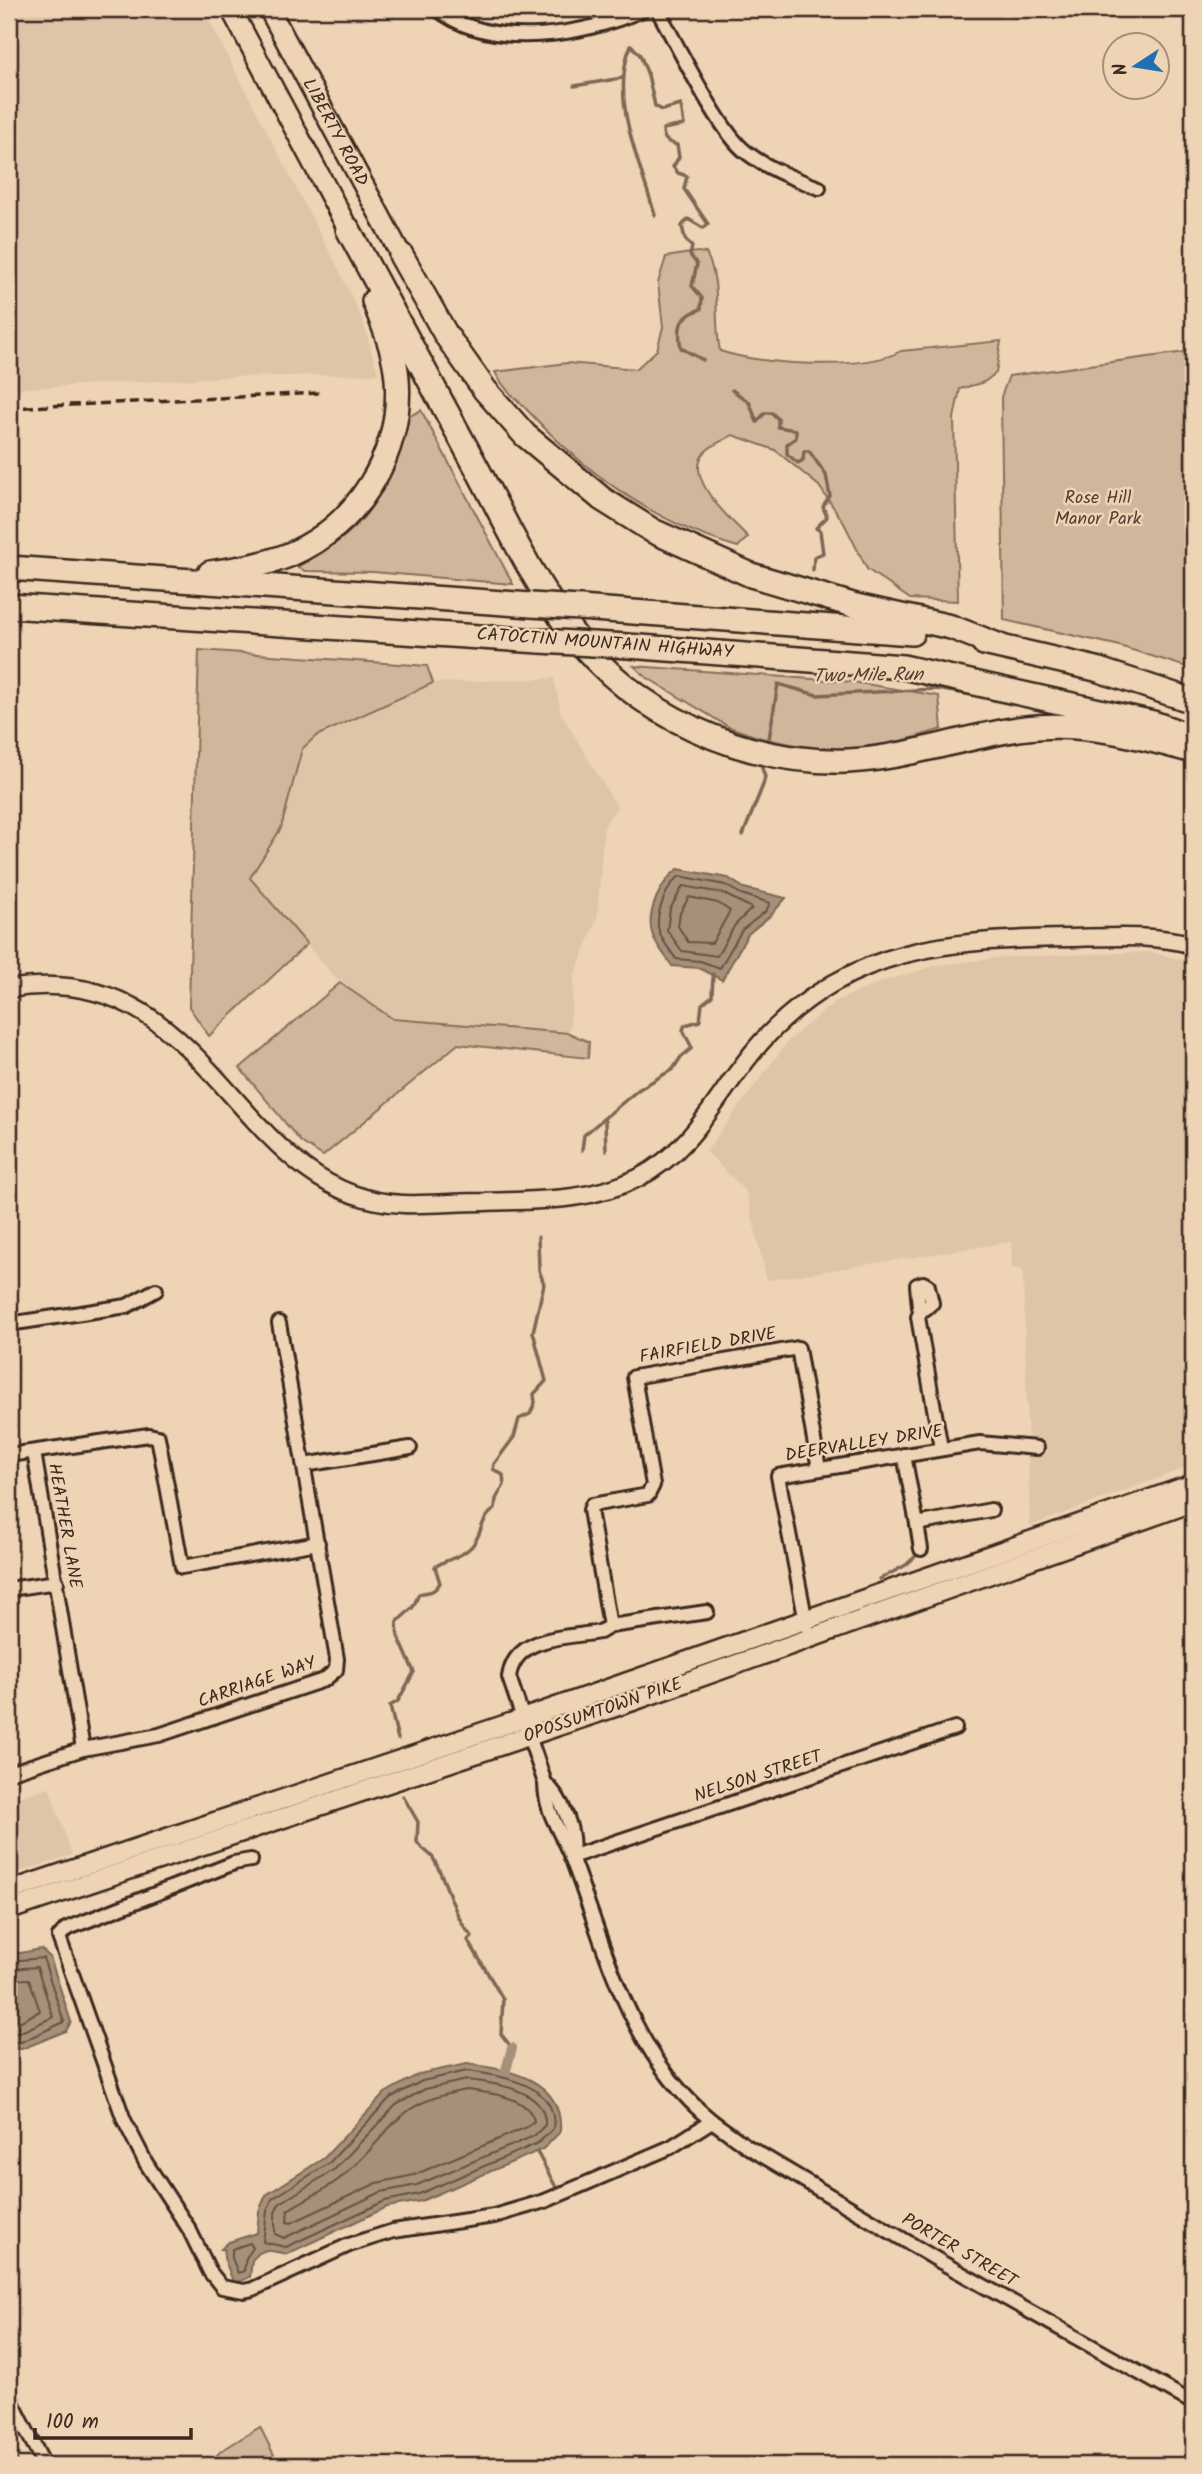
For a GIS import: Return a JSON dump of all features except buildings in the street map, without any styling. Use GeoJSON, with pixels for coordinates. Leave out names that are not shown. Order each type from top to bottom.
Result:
{"type":"FeatureCollection","features":[{"type":"Feature","properties":{"kind":"highway"},"geometry":{"type":"LineString","coordinates":[[169,579],[269,561],[308,545],[356,506],[379,471],[393,434],[397,376],[380,315],[348,229]]}},
{"type":"Feature","properties":{"kind":"highway"},"geometry":{"type":"LineString","coordinates":[[348,229],[520,549],[557,612],[604,668],[664,713],[730,744],[802,759],[882,758],[979,736],[1052,726],[1104,730],[1193,751]]}},
{"type":"Feature","properties":{"kind":"highway"},"geometry":{"type":"LineString","coordinates":[[401,255],[446,335],[485,390],[548,457],[611,505],[681,545],[751,575],[869,610],[951,626],[1000,646],[1096,669],[1193,701]]}},
{"type":"Feature","properties":{"kind":"highway","name":"CATOCTIN MOUNTAIN HIGHWAY"},"geometry":{"type":"LineString","coordinates":[[9,568],[844,626],[1000,646]]}},
{"type":"Feature","properties":{"kind":"highway","name":"CATOCTIN MOUNTAIN HIGHWAY"},"geometry":{"type":"LineString","coordinates":[[9,606],[628,646],[903,667],[1153,723],[1193,737]]}},
{"type":"Feature","properties":{"kind":"main road","name":"LIBERTY ROAD"},"geometry":{"type":"LineString","coordinates":[[231,9],[348,229]]}},
{"type":"Feature","properties":{"kind":"main road","name":"LIBERTY ROAD"},"geometry":{"type":"LineString","coordinates":[[269,9],[401,255]]}},
{"type":"Feature","properties":{"kind":"main road","name":"OPOSSUMTOWN PIKE"},"geometry":{"type":"LineString","coordinates":[[9,1910],[527,1737],[1193,1484]]}},
{"type":"Feature","properties":{"kind":"main road","name":"OPOSSUMTOWN PIKE"},"geometry":{"type":"LineString","coordinates":[[9,1891],[522,1719],[808,1630],[1193,1502]]}},
{"type":"Feature","properties":{"kind":"main road"},"geometry":{"type":"LineString","coordinates":[[9,1922],[51,1896]]}},
{"type":"Feature","properties":{"kind":"street"},"geometry":{"type":"LineString","coordinates":[[437,9],[462,24],[479,30],[521,36],[565,30],[645,9]]}},
{"type":"Feature","properties":{"kind":"street"},"geometry":{"type":"LineString","coordinates":[[657,9],[725,127],[744,150],[778,173],[819,188]]}},
{"type":"Feature","properties":{"kind":"street"},"geometry":{"type":"LineString","coordinates":[[9,989],[41,986],[80,990],[119,1002],[150,1017],[200,1058],[291,1159],[345,1190],[402,1204],[551,1200],[605,1191],[661,1165],[695,1133],[757,1047],[776,1027],[827,987],[880,961],[932,946],[986,940],[1140,937],[1193,945]]}},
{"type":"Feature","properties":{"kind":"street"},"geometry":{"type":"LineString","coordinates":[[9,1324],[127,1306],[156,1290]]}},
{"type":"Feature","properties":{"kind":"street"},"geometry":{"type":"LineString","coordinates":[[922,1309],[918,1317],[941,1448]]}},
{"type":"Feature","properties":{"kind":"street","name":"CARRIAGE WAY"},"geometry":{"type":"LineString","coordinates":[[9,1773],[83,1749],[159,1735],[333,1675],[337,1659],[279,1324]]}},
{"type":"Feature","properties":{"kind":"street","name":"FAIRFIELD DRIVE"},"geometry":{"type":"LineString","coordinates":[[610,1626],[590,1510],[592,1505],[648,1495],[653,1485],[634,1377],[798,1348],[819,1469]]}},
{"type":"Feature","properties":{"kind":"street","name":"HEATHER LANE"},"geometry":{"type":"LineString","coordinates":[[83,1749],[34,1452],[149,1435],[158,1437],[182,1567],[318,1543]]}},
{"type":"Feature","properties":{"kind":"street","name":"DEERVALLEY DRIVE"},"geometry":{"type":"LineString","coordinates":[[808,1630],[778,1476],[980,1443],[1037,1448]]}},
{"type":"Feature","properties":{"kind":"street"},"geometry":{"type":"LineString","coordinates":[[304,1465],[410,1448]]}},
{"type":"Feature","properties":{"kind":"street"},"geometry":{"type":"LineString","coordinates":[[9,1455],[34,1452]]}},
{"type":"Feature","properties":{"kind":"street"},"geometry":{"type":"LineString","coordinates":[[904,1455],[921,1549]]}},
{"type":"Feature","properties":{"kind":"street"},"geometry":{"type":"LineString","coordinates":[[917,1524],[990,1510]]}},
{"type":"Feature","properties":{"kind":"street"},"geometry":{"type":"LineString","coordinates":[[9,1589],[57,1582]]}},
{"type":"Feature","properties":{"kind":"street"},"geometry":{"type":"LineString","coordinates":[[527,1737],[509,1677],[511,1662],[519,1653],[541,1642],[600,1632],[610,1626],[707,1612]]}},
{"type":"Feature","properties":{"kind":"street","name":"NELSON STREET"},"geometry":{"type":"LineString","coordinates":[[571,1857],[955,1728]]}},
{"type":"Feature","properties":{"kind":"street","name":"PORTER STREET"},"geometry":{"type":"LineString","coordinates":[[527,1737],[545,1783],[556,1792],[566,1818],[574,1846],[571,1857],[633,2024],[678,2089],[712,2121],[748,2147],[941,2262],[1193,2403]]}},
{"type":"Feature","properties":{"kind":"street"},"geometry":{"type":"LineString","coordinates":[[251,1860],[234,1863],[66,1929],[59,1937],[118,2106],[135,2143],[189,2229],[210,2272],[222,2287],[231,2290],[253,2289],[349,2245],[393,2231],[494,2216],[545,2201],[671,2147],[712,2121]]}},
{"type":"Feature","properties":{"kind":"street"},"geometry":{"type":"LineString","coordinates":[[9,2396],[44,2465]]}},
{"type":"Feature","properties":{"kind":"shaded area"},"geometry":{"type":"Polygon","coordinates":[[[9,9],[203,9],[339,270],[363,321],[378,374],[229,377],[9,389],[9,9]]]}},
{"type":"Feature","properties":{"kind":"shaded area"},"geometry":{"type":"Polygon","coordinates":[[[554,678],[561,713],[617,807],[604,826],[597,919],[575,975],[569,1033],[393,1019],[340,983],[250,878],[281,828],[302,749],[312,738],[433,683],[554,678]]]}},
{"type":"Feature","properties":{"kind":"shaded area"},"geometry":{"type":"Polygon","coordinates":[[[1149,952],[1193,962],[1193,1465],[1030,1526],[1023,1270],[1012,1268],[1011,1242],[767,1280],[746,1192],[706,1151],[788,1041],[834,1002],[884,981],[938,965],[1005,957],[1149,952]]]}},
{"type":"Feature","properties":{"kind":"shaded area"},"geometry":{"type":"Polygon","coordinates":[[[49,1787],[72,1855],[9,1875],[9,1800],[49,1787]]]}},
{"type":"Feature","properties":{"kind":"green space"},"geometry":{"type":"Polygon","coordinates":[[[706,253],[714,276],[720,351],[760,360],[812,364],[863,361],[901,351],[1001,341],[996,373],[984,382],[960,389],[954,418],[958,601],[910,599],[867,569],[844,523],[819,486],[775,450],[733,435],[705,452],[700,462],[700,473],[712,498],[748,537],[738,547],[679,525],[652,511],[599,476],[551,435],[510,394],[495,372],[567,363],[636,369],[657,350],[663,327],[658,283],[666,257],[706,253]]]}},
{"type":"Feature","properties":{"kind":"green space","name":"Rose Hill Manor Park"},"geometry":{"type":"Polygon","coordinates":[[[1193,351],[1193,669],[1116,645],[1004,620],[1001,397],[1009,376],[1193,351]]]}},
{"type":"Feature","properties":{"kind":"green space"},"geometry":{"type":"Polygon","coordinates":[[[421,410],[513,584],[373,572],[305,571],[297,567],[341,539],[357,525],[381,491],[390,470],[402,420],[421,410]]]}},
{"type":"Feature","properties":{"kind":"green space"},"geometry":{"type":"Polygon","coordinates":[[[199,650],[427,666],[433,683],[316,736],[302,749],[281,828],[250,878],[307,944],[209,1036],[189,1007],[199,650]]]}},
{"type":"Feature","properties":{"kind":"green space"},"geometry":{"type":"Polygon","coordinates":[[[634,666],[853,682],[939,696],[942,729],[847,752],[761,738],[729,727],[646,677],[634,666]]]}},
{"type":"Feature","properties":{"kind":"green space"},"geometry":{"type":"Polygon","coordinates":[[[340,983],[393,1019],[569,1033],[589,1042],[588,1058],[458,1044],[323,1156],[301,1142],[240,1068],[340,983]]]}},
{"type":"Feature","properties":{"kind":"green space"},"geometry":{"type":"Polygon","coordinates":[[[260,2427],[279,2465],[207,2465],[221,2451],[260,2427]]]}},
{"type":"Feature","properties":{"kind":"water"},"geometry":{"type":"Polygon","coordinates":[[[678,869],[728,878],[744,888],[786,898],[748,934],[722,980],[699,968],[672,966],[653,937],[651,916],[656,898],[666,881],[678,869]]]}},
{"type":"Feature","properties":{"kind":"water"},"geometry":{"type":"Polygon","coordinates":[[[41,1949],[50,1957],[71,2022],[66,2031],[22,2049],[9,2048],[9,1955],[41,1949]]]}},
{"type":"Feature","properties":{"kind":"water"},"geometry":{"type":"Polygon","coordinates":[[[467,2064],[515,2074],[543,2089],[553,2100],[559,2114],[560,2132],[543,2149],[421,2201],[387,2207],[287,2254],[266,2250],[259,2253],[252,2260],[250,2277],[234,2284],[224,2258],[225,2250],[221,2249],[229,2242],[257,2233],[259,2211],[266,2195],[324,2158],[385,2093],[419,2074],[467,2064]]]}},
{"type":"Feature","properties":{"kind":"waterway","name":"Two Mile Run"},"geometry":{"type":"LineString","coordinates":[[655,215],[635,152],[625,108],[625,65],[631,45],[640,55],[648,75],[655,106],[662,110],[681,105],[684,125],[663,129],[664,136],[668,142],[677,145],[679,157],[673,167],[678,173],[687,176],[684,189],[708,224],[703,228],[688,219],[682,226],[685,239],[692,247],[690,255],[697,264],[692,286],[702,298],[701,309],[688,315],[681,323],[680,340],[681,348],[703,360]]}},
{"type":"Feature","properties":{"kind":"waterway"},"geometry":{"type":"LineString","coordinates":[[574,86],[622,78]]}},
{"type":"Feature","properties":{"kind":"waterway","name":"Two Mile Run"},"geometry":{"type":"LineString","coordinates":[[732,390],[749,402],[757,422],[765,413],[772,413],[778,419],[778,427],[796,430],[796,438],[787,444],[787,454],[798,463],[803,460],[804,451],[809,451],[826,475],[830,496],[823,507],[827,517],[816,528],[820,531],[823,553],[814,557],[813,570]]}},
{"type":"Feature","properties":{"kind":"waterway","name":"Two Mile Run"},"geometry":{"type":"LineString","coordinates":[[768,745],[778,684],[817,695],[936,689],[980,696]]}},
{"type":"Feature","properties":{"kind":"waterway","name":"Two Mile Run"},"geometry":{"type":"LineString","coordinates":[[743,835],[763,785],[765,777],[762,768]]}},
{"type":"Feature","properties":{"kind":"waterway"},"geometry":{"type":"LineString","coordinates":[[582,1150],[584,1135],[638,1090],[673,1069],[681,1057],[692,1048],[683,1030],[685,1025],[700,1021],[702,1004],[712,996],[713,974]]}},
{"type":"Feature","properties":{"kind":"waterway"},"geometry":{"type":"LineString","coordinates":[[605,1121],[606,1151]]}},
{"type":"Feature","properties":{"kind":"waterway"},"geometry":{"type":"LineString","coordinates":[[398,1739],[390,1706],[398,1701],[414,1672],[398,1636],[397,1622],[413,1607],[419,1594],[433,1591],[440,1583],[435,1567],[462,1554],[475,1542],[486,1517],[495,1509],[496,1499],[504,1485],[503,1475],[493,1469],[494,1464],[514,1437],[519,1419],[530,1414],[535,1403],[534,1394],[546,1381],[533,1332],[544,1284],[539,1270],[538,1237]]}},
{"type":"Feature","properties":{"kind":"waterway"},"geometry":{"type":"LineString","coordinates":[[880,1579],[906,1565],[919,1553]]}},
{"type":"Feature","properties":{"kind":"waterway"},"geometry":{"type":"LineString","coordinates":[[403,1796],[418,1822],[417,1842],[438,1867],[456,1911],[472,1936],[468,1940],[503,1999],[501,2034],[512,2048]]}},
{"type":"Feature","properties":{"kind":"waterway"},"geometry":{"type":"LineString","coordinates":[[506,2070],[512,2048]]}},
{"type":"Feature","properties":{"kind":"waterway"},"geometry":{"type":"LineString","coordinates":[[537,2152],[557,2189]]}},
{"type":"Feature","properties":{"kind":"railway"},"geometry":{"type":"LineString","coordinates":[[9,408],[321,393]]}}]}
